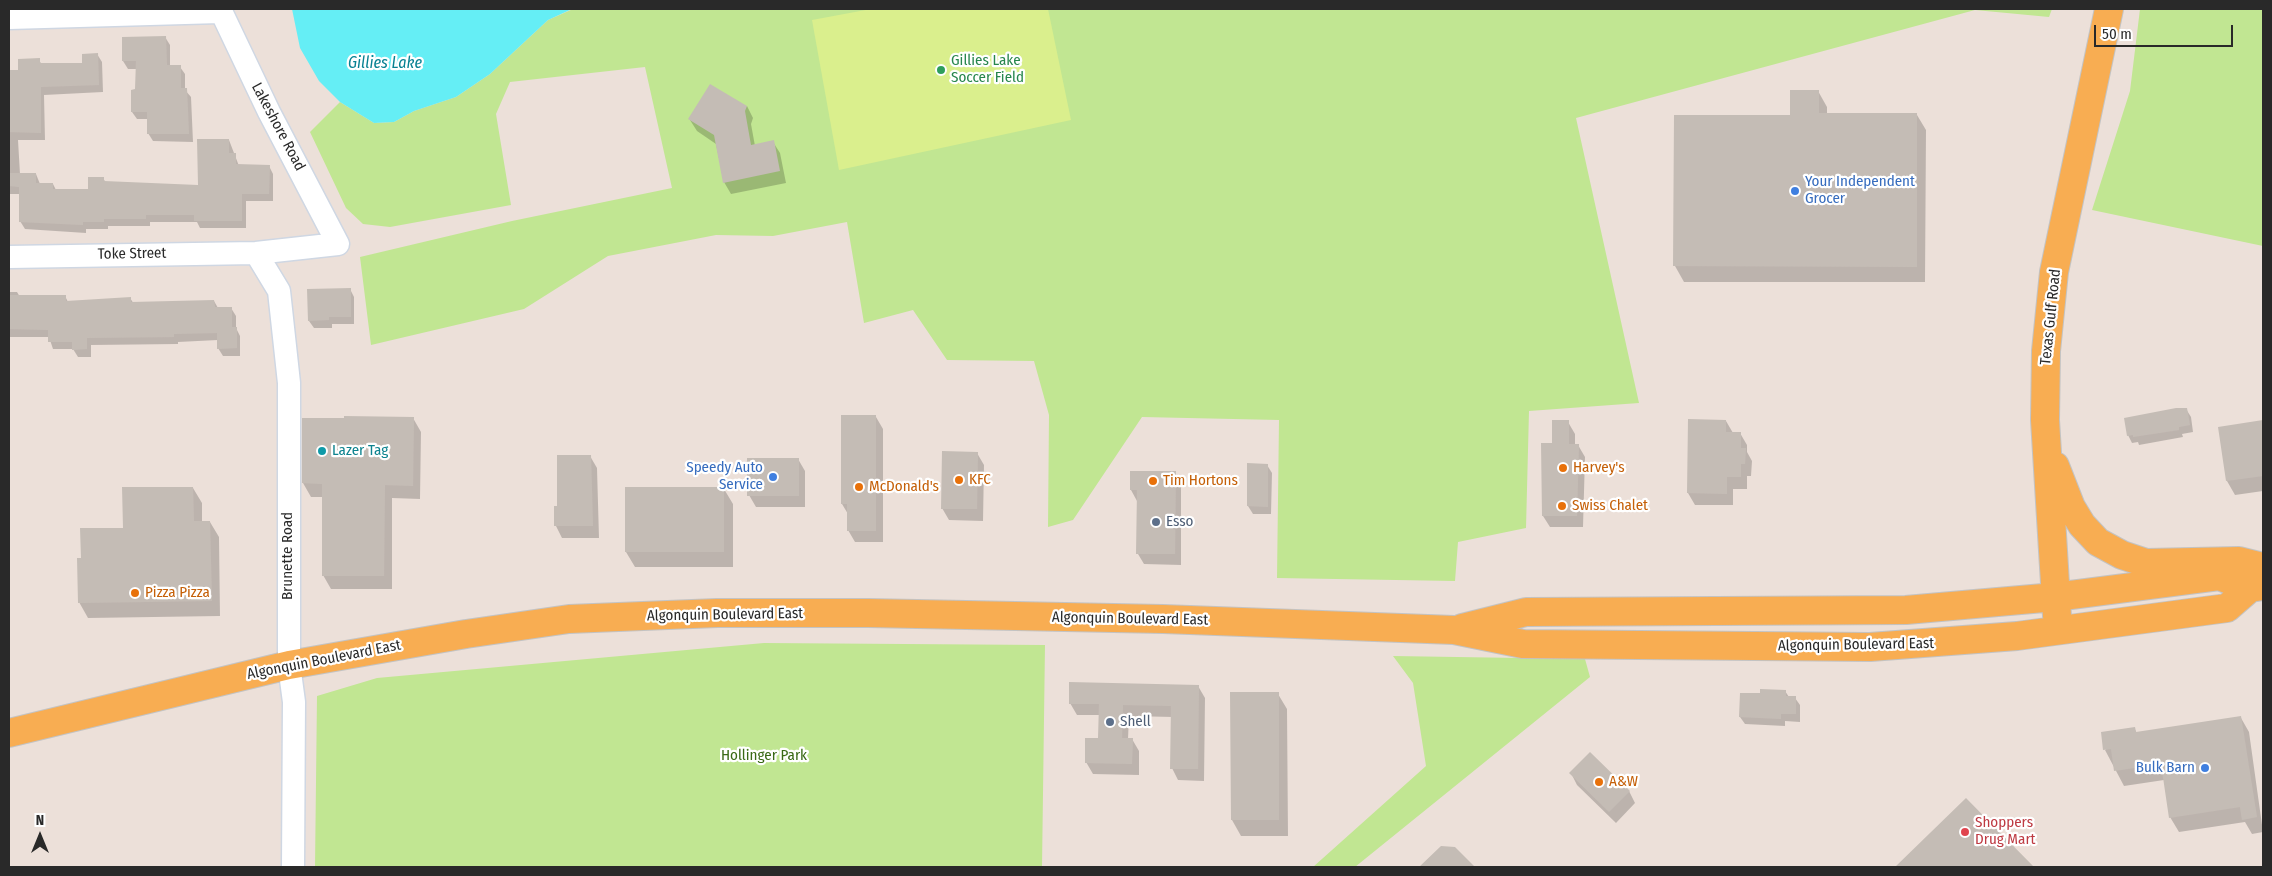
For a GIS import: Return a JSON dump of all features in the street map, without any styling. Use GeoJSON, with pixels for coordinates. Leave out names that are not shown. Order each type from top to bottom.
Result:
{"type":"FeatureCollection","features":[{"type":"Feature","properties":{"kind":"main road","name":"Texas Gulf Road"},"geometry":{"type":"LineString","coordinates":[[2058,630],[2047,455],[2046,351],[2054,272],[2109,9]]}},
{"type":"Feature","properties":{"kind":"main road"},"geometry":{"type":"LineString","coordinates":[[2047,455],[2056,468],[2071,507],[2082,525],[2098,542],[2146,563],[2239,561],[2259,580]]}},
{"type":"Feature","properties":{"kind":"main road","name":"Algonquin Boulevard East"},"geometry":{"type":"LineString","coordinates":[[1454,630],[1526,612],[1906,610],[2055,597],[2219,576],[2259,580]]}},
{"type":"Feature","properties":{"kind":"main road","name":"Algonquin Boulevard East"},"geometry":{"type":"LineString","coordinates":[[9,733],[289,664],[466,634],[569,619],[717,613],[868,613],[1220,621],[1454,630],[1523,644],[1870,647],[1954,642],[2227,608],[2259,580]]}},
{"type":"Feature","properties":{"kind":"street"},"geometry":{"type":"LineString","coordinates":[[9,18],[220,10]]}},
{"type":"Feature","properties":{"kind":"street","name":"Lakeshore Road"},"geometry":{"type":"LineString","coordinates":[[220,10],[338,244]]}},
{"type":"Feature","properties":{"kind":"street","name":"Toke Street"},"geometry":{"type":"LineString","coordinates":[[9,257],[256,253],[338,244]]}},
{"type":"Feature","properties":{"kind":"street","name":"Brunette Road"},"geometry":{"type":"LineString","coordinates":[[256,253],[279,291],[289,383],[289,664],[294,702],[293,867]]}},
{"type":"Feature","properties":{"kind":"green space"},"geometry":{"type":"Polygon","coordinates":[[[573,9],[2052,9],[2049,17],[1975,10],[1576,118],[1639,403],[1529,411],[1526,528],[1458,542],[1455,581],[1277,578],[1279,420],[1142,417],[1073,520],[1048,527],[1049,415],[1034,361],[947,360],[913,310],[864,323],[847,222],[773,236],[716,235],[608,256],[524,309],[371,345],[360,257],[512,221],[672,188],[645,67],[510,82],[496,114],[511,205],[390,227],[363,224],[346,208],[310,132],[340,102],[374,123],[394,122],[414,111],[456,97],[490,74],[548,20],[573,9]]]}},
{"type":"Feature","properties":{"kind":"green space","name":"Gillies Lake Soccer Field"},"geometry":{"type":"Polygon","coordinates":[[[871,9],[1048,9],[1071,120],[839,170],[812,20],[871,9]]]}},
{"type":"Feature","properties":{"kind":"green space"},"geometry":{"type":"Polygon","coordinates":[[[2140,9],[2263,9],[2263,246],[2092,210],[2130,91],[2140,9]]]}},
{"type":"Feature","properties":{"kind":"green space","name":"Hollinger Park"},"geometry":{"type":"Polygon","coordinates":[[[764,643],[1045,645],[1042,867],[315,867],[317,696],[377,678],[764,643]]]}},
{"type":"Feature","properties":{"kind":"green space"},"geometry":{"type":"Polygon","coordinates":[[[1393,656],[1585,659],[1590,677],[1355,867],[1313,867],[1426,766],[1413,683],[1393,656]]]}},
{"type":"Feature","properties":{"kind":"water","name":"Gillies Lake"},"geometry":{"type":"Polygon","coordinates":[[[292,9],[572,9],[548,20],[490,74],[456,97],[414,111],[394,122],[374,123],[340,102],[319,81],[300,48],[292,9]]]}},
{"type":"Feature","properties":{"kind":"building"},"geometry":{"type":"Polygon","coordinates":[[[166,36],[167,65],[181,65],[181,88],[187,88],[189,134],[147,134],[147,112],[131,112],[131,90],[135,89],[136,61],[122,61],[122,37],[166,36]]]}},
{"type":"Feature","properties":{"kind":"building"},"geometry":{"type":"Polygon","coordinates":[[[98,53],[99,85],[41,87],[41,133],[9,132],[9,70],[18,70],[18,59],[40,58],[40,63],[82,63],[82,54],[98,53]]]}},
{"type":"Feature","properties":{"kind":"building"},"geometry":{"type":"Polygon","coordinates":[[[710,84],[747,106],[745,111],[751,145],[774,140],[780,171],[723,183],[714,135],[688,119],[710,84]]]}},
{"type":"Feature","properties":{"kind":"building","name":"Your Independent Grocer"},"geometry":{"type":"Polygon","coordinates":[[[1790,90],[1819,90],[1819,113],[1917,113],[1917,267],[1673,266],[1674,115],[1790,115],[1790,90]]]}},
{"type":"Feature","properties":{"kind":"building"},"geometry":{"type":"Polygon","coordinates":[[[197,139],[229,139],[229,153],[236,153],[236,164],[270,165],[269,194],[242,194],[242,221],[194,221],[194,215],[146,215],[146,219],[104,219],[104,222],[83,222],[83,225],[19,222],[19,187],[9,186],[9,173],[36,173],[36,183],[53,183],[53,189],[88,189],[88,177],[104,177],[104,181],[198,185],[197,139]]]}},
{"type":"Feature","properties":{"kind":"building"},"geometry":{"type":"Polygon","coordinates":[[[351,288],[351,317],[329,317],[329,320],[308,321],[307,289],[351,288]]]}},
{"type":"Feature","properties":{"kind":"building"},"geometry":{"type":"Polygon","coordinates":[[[9,295],[66,295],[66,301],[131,297],[131,302],[214,300],[215,307],[232,307],[232,327],[237,327],[237,348],[217,349],[217,333],[174,334],[174,337],[87,338],[87,349],[72,350],[72,342],[48,342],[48,330],[9,329],[9,295]]]}},
{"type":"Feature","properties":{"kind":"building"},"geometry":{"type":"Polygon","coordinates":[[[2176,408],[2187,408],[2190,425],[2179,427],[2179,430],[2133,437],[2133,435],[2127,436],[2124,418],[2176,408]]]}},
{"type":"Feature","properties":{"kind":"building","name":"McDonald's"},"geometry":{"type":"Polygon","coordinates":[[[841,415],[876,415],[876,531],[847,531],[847,504],[841,504],[841,415]]]}},
{"type":"Feature","properties":{"kind":"building"},"geometry":{"type":"Polygon","coordinates":[[[344,416],[414,417],[413,486],[385,485],[384,576],[322,576],[322,484],[302,483],[302,418],[344,418],[344,416]]]}},
{"type":"Feature","properties":{"kind":"building"},"geometry":{"type":"Polygon","coordinates":[[[1688,419],[1726,420],[1726,432],[1741,432],[1741,448],[1746,448],[1745,464],[1741,464],[1741,477],[1727,477],[1727,494],[1687,493],[1688,419]]]}},
{"type":"Feature","properties":{"kind":"building"},"geometry":{"type":"Polygon","coordinates":[[[1552,420],[1569,420],[1569,444],[1579,444],[1577,516],[1542,516],[1541,443],[1552,443],[1552,420]]]}},
{"type":"Feature","properties":{"kind":"building"},"geometry":{"type":"Polygon","coordinates":[[[2263,420],[2263,476],[2226,481],[2218,427],[2263,420]]]}},
{"type":"Feature","properties":{"kind":"building","name":"KFC"},"geometry":{"type":"Polygon","coordinates":[[[942,451],[978,452],[977,509],[941,509],[942,451]]]}},
{"type":"Feature","properties":{"kind":"building"},"geometry":{"type":"Polygon","coordinates":[[[557,455],[591,455],[593,526],[554,526],[554,506],[557,506],[557,455]]]}},
{"type":"Feature","properties":{"kind":"building","name":"Speedy Auto Service"},"geometry":{"type":"Polygon","coordinates":[[[747,458],[799,458],[799,496],[747,496],[747,458]]]}},
{"type":"Feature","properties":{"kind":"building"},"geometry":{"type":"Polygon","coordinates":[[[1247,463],[1268,464],[1268,507],[1247,506],[1247,463]]]}},
{"type":"Feature","properties":{"kind":"building","name":"Esso"},"geometry":{"type":"Polygon","coordinates":[[[1130,471],[1176,471],[1175,554],[1136,554],[1137,490],[1130,490],[1130,471]]]}},
{"type":"Feature","properties":{"kind":"building"},"geometry":{"type":"Polygon","coordinates":[[[122,487],[193,487],[194,521],[210,521],[212,601],[78,603],[77,558],[81,558],[80,528],[123,528],[122,487]]]}},
{"type":"Feature","properties":{"kind":"building"},"geometry":{"type":"Polygon","coordinates":[[[625,487],[724,487],[724,552],[625,552],[625,487]]]}},
{"type":"Feature","properties":{"kind":"building"},"geometry":{"type":"Polygon","coordinates":[[[1069,682],[1199,685],[1198,769],[1170,769],[1171,706],[1123,705],[1122,738],[1133,738],[1132,764],[1085,763],[1085,738],[1098,738],[1099,704],[1069,704],[1069,682]]]}},
{"type":"Feature","properties":{"kind":"building"},"geometry":{"type":"Polygon","coordinates":[[[1760,689],[1786,690],[1786,696],[1796,696],[1796,714],[1781,714],[1781,719],[1739,717],[1740,693],[1760,693],[1760,689]]]}},
{"type":"Feature","properties":{"kind":"building"},"geometry":{"type":"Polygon","coordinates":[[[1230,692],[1279,692],[1279,820],[1231,820],[1230,692]]]}},
{"type":"Feature","properties":{"kind":"building","name":"Bulk Barn"},"geometry":{"type":"Polygon","coordinates":[[[2241,716],[2257,817],[2242,820],[2240,807],[2169,818],[2161,764],[2114,771],[2111,749],[2103,750],[2101,732],[2135,727],[2136,732],[2241,716]]]}},
{"type":"Feature","properties":{"kind":"building","name":"A&W"},"geometry":{"type":"Polygon","coordinates":[[[1590,752],[1630,791],[1609,812],[1569,773],[1590,752]]]}},
{"type":"Feature","properties":{"kind":"building","name":"Shoppers Drug Mart"},"geometry":{"type":"Polygon","coordinates":[[[1966,798],[2034,867],[1895,867],[1966,798]]]}},
{"type":"Feature","properties":{"kind":"building"},"geometry":{"type":"Polygon","coordinates":[[[1441,846],[1455,847],[1475,867],[1419,867],[1441,846]]]}},
{"type":"Feature","properties":{"kind":"place","name":"Gillies Lake Soccer Field"},"geometry":{"type":"Point","coordinates":[941,70]}},
{"type":"Feature","properties":{"kind":"place","name":"Your Independent Grocer"},"geometry":{"type":"Point","coordinates":[1795,191]}},
{"type":"Feature","properties":{"kind":"place","name":"Lazer Tag"},"geometry":{"type":"Point","coordinates":[322,451]}},
{"type":"Feature","properties":{"kind":"place","name":"Harvey's"},"geometry":{"type":"Point","coordinates":[1563,468]}},
{"type":"Feature","properties":{"kind":"place","name":"Speedy Auto Service"},"geometry":{"type":"Point","coordinates":[773,477]}},
{"type":"Feature","properties":{"kind":"place","name":"KFC"},"geometry":{"type":"Point","coordinates":[959,480]}},
{"type":"Feature","properties":{"kind":"place","name":"Tim Hortons"},"geometry":{"type":"Point","coordinates":[1153,481]}},
{"type":"Feature","properties":{"kind":"place","name":"McDonald's"},"geometry":{"type":"Point","coordinates":[859,487]}},
{"type":"Feature","properties":{"kind":"place","name":"Swiss Chalet"},"geometry":{"type":"Point","coordinates":[1562,506]}},
{"type":"Feature","properties":{"kind":"place","name":"Esso"},"geometry":{"type":"Point","coordinates":[1156,522]}},
{"type":"Feature","properties":{"kind":"place","name":"Pizza Pizza"},"geometry":{"type":"Point","coordinates":[135,593]}},
{"type":"Feature","properties":{"kind":"place","name":"Shell"},"geometry":{"type":"Point","coordinates":[1110,722]}},
{"type":"Feature","properties":{"kind":"place","name":"Bulk Barn"},"geometry":{"type":"Point","coordinates":[2205,768]}},
{"type":"Feature","properties":{"kind":"place","name":"A&W"},"geometry":{"type":"Point","coordinates":[1599,782]}},
{"type":"Feature","properties":{"kind":"place","name":"Shoppers Drug Mart"},"geometry":{"type":"Point","coordinates":[1965,832]}}]}
